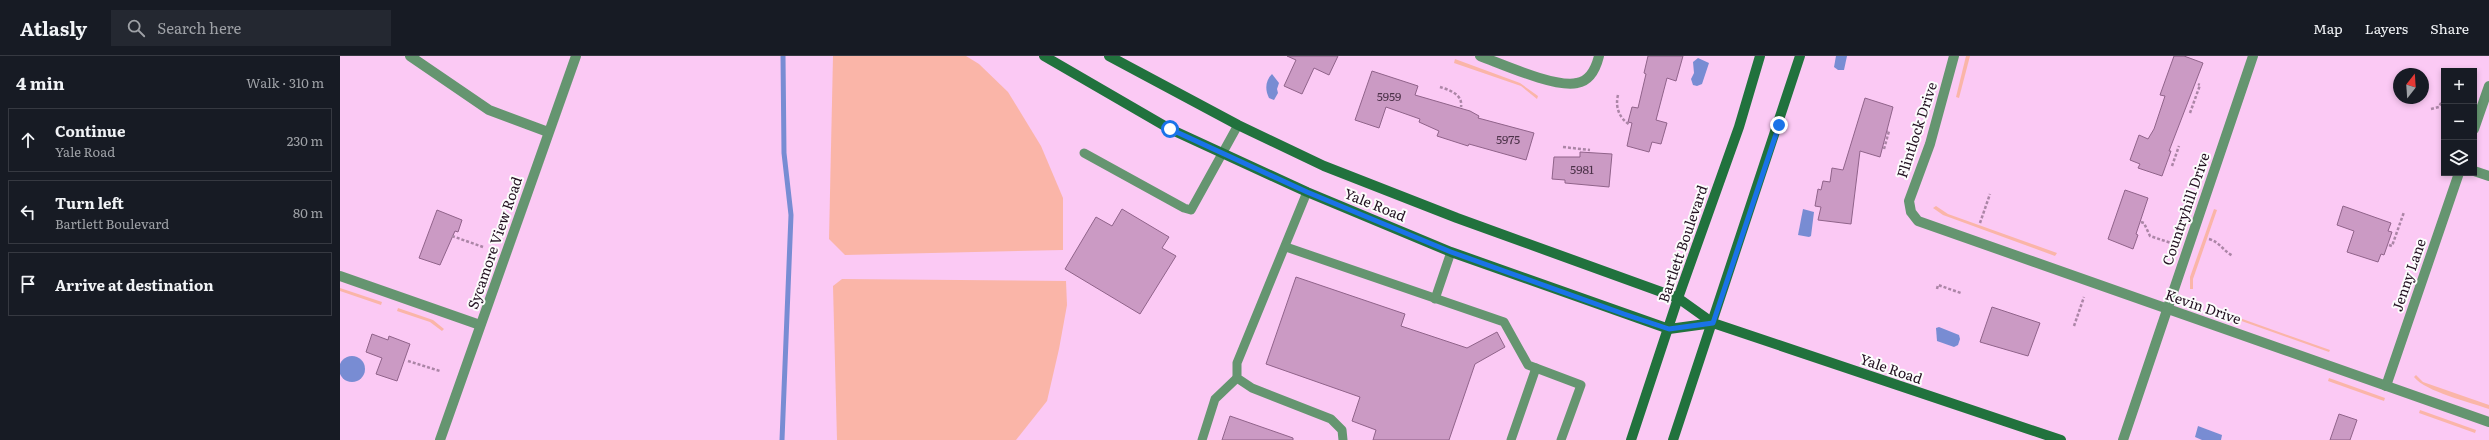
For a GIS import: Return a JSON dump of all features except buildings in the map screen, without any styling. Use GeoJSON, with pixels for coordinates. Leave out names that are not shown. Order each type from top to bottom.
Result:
{"type":"FeatureCollection","features":[{"type":"Feature","properties":{"kind":"main road","name":"Yale Road"},"geometry":{"type":"LineString","coordinates":[[1044,56],[1170,129],[1307,192],[1451,252],[1669,329],[1713,323]]}},
{"type":"Feature","properties":{"kind":"main road","name":"Yale Road"},"geometry":{"type":"LineString","coordinates":[[1109,56],[1238,125],[1324,166],[1449,215],[1678,298],[1713,323],[2061,440]]}},
{"type":"Feature","properties":{"kind":"main road","name":"Bartlett Boulevard"},"geometry":{"type":"LineString","coordinates":[[1631,440],[1678,298],[1739,127],[1760,56]]}},
{"type":"Feature","properties":{"kind":"main road"},"geometry":{"type":"LineString","coordinates":[[1673,440],[1713,323],[1800,56]]}},
{"type":"Feature","properties":{"kind":"street"},"geometry":{"type":"LineString","coordinates":[[410,56],[490,110],[548,132]]}},
{"type":"Feature","properties":{"kind":"street","name":"Sycamore View Road"},"geometry":{"type":"LineString","coordinates":[[440,440],[576,56]]}},
{"type":"Feature","properties":{"kind":"street"},"geometry":{"type":"LineString","coordinates":[[1480,56],[1542,78],[1577,83],[1591,74],[1599,56]]}},
{"type":"Feature","properties":{"kind":"street","name":"Flintlock Drive"},"geometry":{"type":"LineString","coordinates":[[1911,212],[1911,195],[1930,144],[1954,56]]}},
{"type":"Feature","properties":{"kind":"street","name":"Countryhill Drive"},"geometry":{"type":"LineString","coordinates":[[2123,440],[2253,56]]}},
{"type":"Feature","properties":{"kind":"street"},"geometry":{"type":"LineString","coordinates":[[2477,120],[2489,86]]}},
{"type":"Feature","properties":{"kind":"street"},"geometry":{"type":"LineString","coordinates":[[2477,172],[2489,176]]}},
{"type":"Feature","properties":{"kind":"street","name":"Jenny Lane"},"geometry":{"type":"LineString","coordinates":[[2386,386],[2458,176]]}},
{"type":"Feature","properties":{"kind":"street","name":"Kevin Drive"},"geometry":{"type":"LineString","coordinates":[[1911,212],[1918,220],[1939,229],[2489,422]]}},
{"type":"Feature","properties":{"kind":"street"},"geometry":{"type":"LineString","coordinates":[[340,276],[480,325]]}},
{"type":"Feature","properties":{"kind":"lane"},"geometry":{"type":"LineString","coordinates":[[1084,153],[1184,208],[1191,210],[1238,125]]}},
{"type":"Feature","properties":{"kind":"lane"},"geometry":{"type":"LineString","coordinates":[[1202,440],[1215,399],[1237,378],[1237,363],[1286,247],[1307,192]]}},
{"type":"Feature","properties":{"kind":"lane"},"geometry":{"type":"LineString","coordinates":[[1286,247],[1504,322],[1528,365],[1581,385],[1561,440]]}},
{"type":"Feature","properties":{"kind":"lane"},"geometry":{"type":"LineString","coordinates":[[1434,299],[1451,252]]}},
{"type":"Feature","properties":{"kind":"lane"},"geometry":{"type":"LineString","coordinates":[[1511,440],[1536,368]]}},
{"type":"Feature","properties":{"kind":"lane"},"geometry":{"type":"LineString","coordinates":[[1237,378],[1252,388],[1331,419],[1342,430],[1343,440]]}},
{"type":"Feature","properties":{"kind":"path"},"geometry":{"type":"LineString","coordinates":[[2190,112],[2200,85],[2198,84]]}},
{"type":"Feature","properties":{"kind":"path"},"geometry":{"type":"LineString","coordinates":[[1440,87],[1458,95],[1462,101],[1461,107]]}},
{"type":"Feature","properties":{"kind":"path"},"geometry":{"type":"LineString","coordinates":[[1618,95],[1616,103],[1619,112],[1630,125]]}},
{"type":"Feature","properties":{"kind":"path"},"geometry":{"type":"LineString","coordinates":[[2431,109],[2439,107],[2441,103]]}},
{"type":"Feature","properties":{"kind":"path"},"geometry":{"type":"LineString","coordinates":[[1884,149],[1889,132],[1887,131]]}},
{"type":"Feature","properties":{"kind":"path"},"geometry":{"type":"LineString","coordinates":[[2172,166],[2179,146]]}},
{"type":"Feature","properties":{"kind":"path"},"geometry":{"type":"LineString","coordinates":[[1563,147],[1590,150]]}},
{"type":"Feature","properties":{"kind":"path"},"geometry":{"type":"LineString","coordinates":[[1980,223],[1990,194]]}},
{"type":"Feature","properties":{"kind":"path"},"geometry":{"type":"LineString","coordinates":[[2389,245],[2392,246],[2404,212]]}},
{"type":"Feature","properties":{"kind":"path"},"geometry":{"type":"LineString","coordinates":[[2141,222],[2144,223],[2150,236],[2171,243]]}},
{"type":"Feature","properties":{"kind":"path"},"geometry":{"type":"LineString","coordinates":[[452,236],[483,246]]}},
{"type":"Feature","properties":{"kind":"path"},"geometry":{"type":"LineString","coordinates":[[2209,239],[2221,244],[2226,252],[2233,256]]}},
{"type":"Feature","properties":{"kind":"path"},"geometry":{"type":"LineString","coordinates":[[1937,289],[1938,285],[1961,293]]}},
{"type":"Feature","properties":{"kind":"path"},"geometry":{"type":"LineString","coordinates":[[2074,326],[2084,297]]}},
{"type":"Feature","properties":{"kind":"path"},"geometry":{"type":"LineString","coordinates":[[408,361],[440,371]]}},
{"type":"Feature","properties":{"kind":"shaded area"},"geometry":{"type":"Polygon","coordinates":[[[833,56],[966,56],[979,64],[1008,92],[1041,146],[1063,198],[1063,250],[845,255],[829,239],[833,56]]]}},
{"type":"Feature","properties":{"kind":"shaded area"},"geometry":{"type":"Polygon","coordinates":[[[1966,56],[1970,56],[1959,98],[1956,97],[1966,56]]]}},
{"type":"Feature","properties":{"kind":"shaded area"},"geometry":{"type":"Polygon","coordinates":[[[1455,59],[1520,83],[1538,96],[1537,99],[1521,86],[1454,63],[1455,59]]]}},
{"type":"Feature","properties":{"kind":"shaded area"},"geometry":{"type":"Polygon","coordinates":[[[1936,206],[1948,214],[2057,253],[2055,256],[1943,215],[1933,208],[1936,206]]]}},
{"type":"Feature","properties":{"kind":"shaded area"},"geometry":{"type":"Polygon","coordinates":[[[2214,209],[2217,210],[2193,279],[2193,289],[2190,289],[2190,277],[2214,209]]]}},
{"type":"Feature","properties":{"kind":"shaded area"},"geometry":{"type":"Polygon","coordinates":[[[842,279],[1066,281],[1067,305],[1047,401],[1016,440],[837,440],[833,286],[842,279]]]}},
{"type":"Feature","properties":{"kind":"shaded area"},"geometry":{"type":"Polygon","coordinates":[[[340,288],[382,302],[381,305],[340,291],[340,288]]]}},
{"type":"Feature","properties":{"kind":"shaded area"},"geometry":{"type":"Polygon","coordinates":[[[398,308],[433,320],[444,329],[442,331],[430,322],[397,311],[398,308]]]}},
{"type":"Feature","properties":{"kind":"shaded area"},"geometry":{"type":"Polygon","coordinates":[[[2234,316],[2330,350],[2329,352],[2233,318],[2234,316]]]}},
{"type":"Feature","properties":{"kind":"shaded area"},"geometry":{"type":"Polygon","coordinates":[[[2416,375],[2423,382],[2489,405],[2489,409],[2438,392],[2420,382],[2414,377],[2416,375]]]}},
{"type":"Feature","properties":{"kind":"shaded area"},"geometry":{"type":"Polygon","coordinates":[[[2329,378],[2385,398],[2384,401],[2328,381],[2329,378]]]}},
{"type":"Feature","properties":{"kind":"shaded area"},"geometry":{"type":"Polygon","coordinates":[[[2420,410],[2476,430],[2475,433],[2419,413],[2420,410]]]}},
{"type":"Feature","properties":{"kind":"water"},"geometry":{"type":"Polygon","coordinates":[[[1836,56],[1847,56],[1844,70],[1838,70],[1834,67],[1836,56]]]}},
{"type":"Feature","properties":{"kind":"water"},"geometry":{"type":"Polygon","coordinates":[[[1698,58],[1709,63],[1702,84],[1697,86],[1693,85],[1691,79],[1694,73],[1693,62],[1698,58]]]}},
{"type":"Feature","properties":{"kind":"water"},"geometry":{"type":"Polygon","coordinates":[[[1272,74],[1279,83],[1277,89],[1278,93],[1274,100],[1269,98],[1266,89],[1268,80],[1272,74]]]}},
{"type":"Feature","properties":{"kind":"water"},"geometry":{"type":"Polygon","coordinates":[[[1803,209],[1814,212],[1811,236],[1809,237],[1798,235],[1803,209]]]}},
{"type":"Feature","properties":{"kind":"water"},"geometry":{"type":"Polygon","coordinates":[[[1939,327],[1959,335],[1960,339],[1958,345],[1954,347],[1937,341],[1936,328],[1939,327]]]}},
{"type":"Feature","properties":{"kind":"water"},"geometry":{"type":"Polygon","coordinates":[[[352,356],[361,360],[365,369],[361,378],[352,382],[343,378],[339,369],[343,360],[352,356]]]}},
{"type":"Feature","properties":{"kind":"water"},"geometry":{"type":"Polygon","coordinates":[[[2198,426],[2222,435],[2221,440],[2202,440],[2195,437],[2198,426]]]}},
{"type":"Feature","properties":{"kind":"waterway"},"geometry":{"type":"LineString","coordinates":[[782,440],[791,215],[784,153],[783,56]]}},
{"type":"Feature","properties":{"kind":"route"},"geometry":{"type":"LineString","coordinates":[[1170,129],[1307,192],[1451,252],[1669,329],[1713,323],[1725,282],[1779,125]]}}]}
